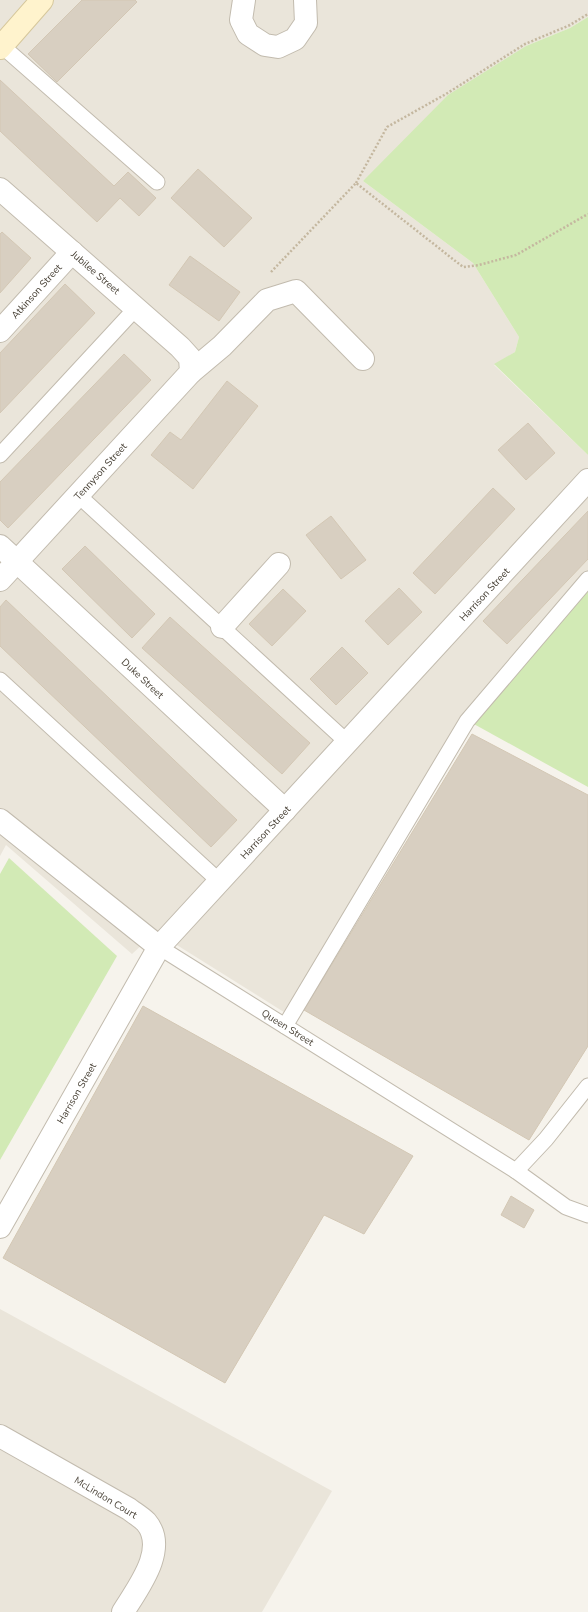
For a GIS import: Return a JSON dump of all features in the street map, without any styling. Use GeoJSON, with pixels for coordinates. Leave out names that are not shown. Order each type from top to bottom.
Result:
{"type":"FeatureCollection","features":[{"type":"Feature","properties":{"kind":"street"},"geometry":{"type":"LineString","coordinates":[[1,47],[42,0]]}},
{"type":"Feature","properties":{"kind":"street"},"geometry":{"type":"LineString","coordinates":[[244,0],[241,20],[248,34],[265,45],[278,47],[295,39],[306,23],[305,0]]}},
{"type":"Feature","properties":{"kind":"street","name":"Jubilee Street"},"geometry":{"type":"LineString","coordinates":[[3,196],[72,252],[180,346],[190,365]]}},
{"type":"Feature","properties":{"kind":"street","name":"Atkinson Street"},"geometry":{"type":"LineString","coordinates":[[0,331],[72,252]]}},
{"type":"Feature","properties":{"kind":"street","name":"Tennyson Street"},"geometry":{"type":"LineString","coordinates":[[0,580],[78,495],[190,365],[222,346],[267,300],[296,291],[363,359]]}},
{"type":"Feature","properties":{"kind":"street","name":"Harrison Street"},"geometry":{"type":"LineString","coordinates":[[0,1227],[159,947],[588,480]]}},
{"type":"Feature","properties":{"kind":"street","name":"Duke Street"},"geometry":{"type":"LineString","coordinates":[[0,546],[285,810]]}},
{"type":"Feature","properties":{"kind":"street"},"geometry":{"type":"LineString","coordinates":[[222,627],[279,564]]}},
{"type":"Feature","properties":{"kind":"street","name":"Queen Street"},"geometry":{"type":"LineString","coordinates":[[1,824],[159,947]]}},
{"type":"Feature","properties":{"kind":"street","name":"McLindon Court"},"geometry":{"type":"LineString","coordinates":[[0,1436],[129,1509],[146,1523],[154,1537],[154,1554],[142,1581],[123,1612]]}},
{"type":"Feature","properties":{"kind":"lane"},"geometry":{"type":"LineString","coordinates":[[1,47],[157,182]]}},
{"type":"Feature","properties":{"kind":"lane"},"geometry":{"type":"LineString","coordinates":[[0,455],[136,308]]}},
{"type":"Feature","properties":{"kind":"lane"},"geometry":{"type":"LineString","coordinates":[[78,495],[347,742]]}},
{"type":"Feature","properties":{"kind":"lane"},"geometry":{"type":"LineString","coordinates":[[285,1026],[468,721],[588,579]]}},
{"type":"Feature","properties":{"kind":"lane"},"geometry":{"type":"LineString","coordinates":[[0,680],[219,882]]}},
{"type":"Feature","properties":{"kind":"lane","name":"Queen Street"},"geometry":{"type":"LineString","coordinates":[[159,947],[516,1171],[566,1207],[588,1215]]}},
{"type":"Feature","properties":{"kind":"lane"},"geometry":{"type":"LineString","coordinates":[[516,1171],[546,1140],[588,1086]]}},
{"type":"Feature","properties":{"kind":"path"},"geometry":{"type":"LineString","coordinates":[[270,274],[356,184],[387,127],[446,94],[525,44],[570,25],[588,14]]}},
{"type":"Feature","properties":{"kind":"path"},"geometry":{"type":"LineString","coordinates":[[356,184],[463,267],[479,265],[516,255],[588,214]]}},
{"type":"Feature","properties":{"kind":"shaded area"},"geometry":{"type":"Polygon","coordinates":[[[0,0],[588,0],[588,17],[570,28],[526,46],[363,181],[473,263],[519,337],[515,352],[494,365],[588,455],[588,585],[472,723],[287,1014],[156,932],[132,954],[6,845],[0,856],[0,0]]]}},
{"type":"Feature","properties":{"kind":"shaded area"},"geometry":{"type":"Polygon","coordinates":[[[0,1309],[332,1491],[262,1612],[0,1612],[0,1309]]]}},
{"type":"Feature","properties":{"kind":"green space"},"geometry":{"type":"Polygon","coordinates":[[[588,17],[588,455],[494,364],[515,352],[519,337],[473,263],[363,181],[448,95],[526,46],[570,28],[588,17]]]}},
{"type":"Feature","properties":{"kind":"green space"},"geometry":{"type":"Polygon","coordinates":[[[588,585],[588,787],[472,723],[588,585]]]}},
{"type":"Feature","properties":{"kind":"green space"},"geometry":{"type":"Polygon","coordinates":[[[9,858],[117,956],[0,1160],[0,874],[9,858]]]}},
{"type":"Feature","properties":{"kind":"building"},"geometry":{"type":"Polygon","coordinates":[[[82,0],[135,0],[137,2],[57,82],[28,54],[82,0]]]}},
{"type":"Feature","properties":{"kind":"building"},"geometry":{"type":"Polygon","coordinates":[[[0,80],[114,186],[128,172],[156,198],[139,216],[120,198],[97,222],[0,131],[0,80]]]}},
{"type":"Feature","properties":{"kind":"building"},"geometry":{"type":"Polygon","coordinates":[[[198,169],[252,218],[224,247],[171,198],[198,169]]]}},
{"type":"Feature","properties":{"kind":"building"},"geometry":{"type":"Polygon","coordinates":[[[2,232],[31,258],[0,293],[0,234],[2,232]]]}},
{"type":"Feature","properties":{"kind":"building"},"geometry":{"type":"Polygon","coordinates":[[[190,256],[240,292],[219,321],[169,285],[190,256]]]}},
{"type":"Feature","properties":{"kind":"building"},"geometry":{"type":"Polygon","coordinates":[[[65,284],[95,313],[0,413],[0,353],[65,284]]]}},
{"type":"Feature","properties":{"kind":"building"},"geometry":{"type":"Polygon","coordinates":[[[124,354],[151,380],[8,528],[0,520],[0,482],[124,354]]]}},
{"type":"Feature","properties":{"kind":"building"},"geometry":{"type":"Polygon","coordinates":[[[227,381],[258,406],[193,489],[151,455],[170,432],[181,440],[227,381]]]}},
{"type":"Feature","properties":{"kind":"building"},"geometry":{"type":"Polygon","coordinates":[[[528,423],[555,453],[526,480],[498,450],[528,423]]]}},
{"type":"Feature","properties":{"kind":"building"},"geometry":{"type":"Polygon","coordinates":[[[493,488],[515,509],[435,594],[413,573],[493,488]]]}},
{"type":"Feature","properties":{"kind":"building"},"geometry":{"type":"Polygon","coordinates":[[[588,511],[588,559],[507,644],[483,621],[588,511]]]}},
{"type":"Feature","properties":{"kind":"building"},"geometry":{"type":"Polygon","coordinates":[[[331,516],[366,560],[341,579],[306,535],[331,516]]]}},
{"type":"Feature","properties":{"kind":"building"},"geometry":{"type":"Polygon","coordinates":[[[85,546],[155,614],[132,638],[62,569],[85,546]]]}},
{"type":"Feature","properties":{"kind":"building"},"geometry":{"type":"Polygon","coordinates":[[[399,588],[422,612],[388,645],[365,621],[399,588]]]}},
{"type":"Feature","properties":{"kind":"building"},"geometry":{"type":"Polygon","coordinates":[[[283,589],[306,611],[272,646],[249,624],[283,589]]]}},
{"type":"Feature","properties":{"kind":"building"},"geometry":{"type":"Polygon","coordinates":[[[6,600],[237,820],[211,847],[0,646],[0,607],[6,600]]]}},
{"type":"Feature","properties":{"kind":"building"},"geometry":{"type":"Polygon","coordinates":[[[170,617],[310,743],[282,774],[142,648],[170,617]]]}},
{"type":"Feature","properties":{"kind":"building"},"geometry":{"type":"Polygon","coordinates":[[[342,647],[368,673],[336,705],[310,679],[342,647]]]}},
{"type":"Feature","properties":{"kind":"building"},"geometry":{"type":"Polygon","coordinates":[[[472,734],[588,795],[588,1046],[529,1140],[304,1010],[472,734]]]}},
{"type":"Feature","properties":{"kind":"building"},"geometry":{"type":"Polygon","coordinates":[[[143,1006],[413,1156],[364,1234],[324,1215],[225,1383],[3,1258],[143,1006]]]}},
{"type":"Feature","properties":{"kind":"building"},"geometry":{"type":"Polygon","coordinates":[[[511,1196],[534,1210],[524,1228],[501,1215],[511,1196]]]}}]}
